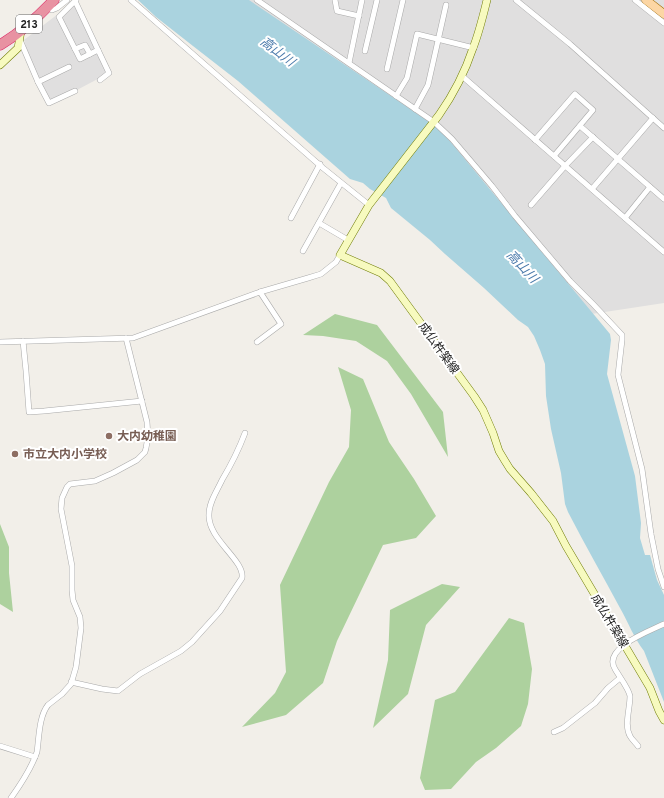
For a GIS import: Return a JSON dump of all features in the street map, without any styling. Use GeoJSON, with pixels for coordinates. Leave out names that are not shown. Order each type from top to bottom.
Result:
{"type":"FeatureCollection","features":[{"type":"Feature","properties":{"kind":"highway","name":"213"},"geometry":{"type":"LineString","coordinates":[[0,45],[21,31],[51,3]]}},
{"type":"Feature","properties":{"kind":"main road"},"geometry":{"type":"LineString","coordinates":[[340,255],[369,205],[448,102],[462,76],[474,48],[487,0]]}},
{"type":"Feature","properties":{"kind":"main road"},"geometry":{"type":"LineString","coordinates":[[646,0],[664,14]]}},
{"type":"Feature","properties":{"kind":"main road"},"geometry":{"type":"LineString","coordinates":[[0,65],[18,48],[21,31]]}},
{"type":"Feature","properties":{"kind":"main road","name":"成仏杵築線"},"geometry":{"type":"LineString","coordinates":[[340,255],[381,273],[390,281],[474,396],[483,410],[499,451],[510,469],[553,521],[566,546],[650,688],[664,720]]}},
{"type":"Feature","properties":{"kind":"street"},"geometry":{"type":"LineString","coordinates":[[51,3],[52,10],[67,0]]}},
{"type":"Feature","properties":{"kind":"street"},"geometry":{"type":"LineString","coordinates":[[98,50],[80,59],[59,17],[76,0],[109,73],[100,80]]}},
{"type":"Feature","properties":{"kind":"street"},"geometry":{"type":"LineString","coordinates":[[130,0],[341,183],[369,205]]}},
{"type":"Feature","properties":{"kind":"street"},"geometry":{"type":"LineString","coordinates":[[257,0],[434,122],[452,139],[570,281],[622,335],[618,376],[642,469],[646,503],[658,569],[664,587]]}},
{"type":"Feature","properties":{"kind":"street"},"geometry":{"type":"LineString","coordinates":[[335,0],[337,11],[359,16]]}},
{"type":"Feature","properties":{"kind":"street"},"geometry":{"type":"LineString","coordinates":[[349,63],[362,0]]}},
{"type":"Feature","properties":{"kind":"street"},"geometry":{"type":"LineString","coordinates":[[366,51],[377,0]]}},
{"type":"Feature","properties":{"kind":"street"},"geometry":{"type":"LineString","coordinates":[[387,69],[403,0]]}},
{"type":"Feature","properties":{"kind":"street"},"geometry":{"type":"LineString","coordinates":[[517,0],[570,44],[664,128]]}},
{"type":"Feature","properties":{"kind":"street"},"geometry":{"type":"LineString","coordinates":[[634,0],[664,23]]}},
{"type":"Feature","properties":{"kind":"street"},"geometry":{"type":"LineString","coordinates":[[415,109],[428,85],[446,6]]}},
{"type":"Feature","properties":{"kind":"street"},"geometry":{"type":"LineString","coordinates":[[21,31],[20,41],[49,103],[75,91]]}},
{"type":"Feature","properties":{"kind":"street"},"geometry":{"type":"LineString","coordinates":[[396,96],[407,78],[417,34],[474,48]]}},
{"type":"Feature","properties":{"kind":"street"},"geometry":{"type":"LineString","coordinates":[[75,49],[85,44],[90,54]]}},
{"type":"Feature","properties":{"kind":"street"},"geometry":{"type":"LineString","coordinates":[[38,82],[69,67]]}},
{"type":"Feature","properties":{"kind":"street"},"geometry":{"type":"LineString","coordinates":[[462,76],[664,252]]}},
{"type":"Feature","properties":{"kind":"street"},"geometry":{"type":"LineString","coordinates":[[535,140],[575,94],[593,110],[554,156]]}},
{"type":"Feature","properties":{"kind":"street"},"geometry":{"type":"LineString","coordinates":[[592,189],[652,118]]}},
{"type":"Feature","properties":{"kind":"street"},"geometry":{"type":"LineString","coordinates":[[580,126],[664,199]]}},
{"type":"Feature","properties":{"kind":"street"},"geometry":{"type":"LineString","coordinates":[[531,205],[593,137]]}},
{"type":"Feature","properties":{"kind":"street"},"geometry":{"type":"LineString","coordinates":[[291,218],[320,164]]}},
{"type":"Feature","properties":{"kind":"street"},"geometry":{"type":"LineString","coordinates":[[303,251],[341,183]]}},
{"type":"Feature","properties":{"kind":"street"},"geometry":{"type":"LineString","coordinates":[[625,218],[650,187]]}},
{"type":"Feature","properties":{"kind":"street"},"geometry":{"type":"LineString","coordinates":[[319,223],[348,240]]}},
{"type":"Feature","properties":{"kind":"street"},"geometry":{"type":"LineString","coordinates":[[0,342],[133,338],[260,292],[321,274],[336,262],[340,255]]}},
{"type":"Feature","properties":{"kind":"street"},"geometry":{"type":"LineString","coordinates":[[257,342],[281,324],[260,292]]}},
{"type":"Feature","properties":{"kind":"street"},"geometry":{"type":"LineString","coordinates":[[11,798],[24,780],[37,752],[42,716],[48,705],[66,690],[72,682],[76,667],[81,628],[80,616],[73,600],[72,566],[61,509],[62,498],[66,487],[70,484],[85,483],[113,473],[137,460],[145,452],[146,448],[148,437],[147,422],[126,338]]}},
{"type":"Feature","properties":{"kind":"street"},"geometry":{"type":"LineString","coordinates":[[23,341],[29,412],[142,401]]}},
{"type":"Feature","properties":{"kind":"street"},"geometry":{"type":"LineString","coordinates":[[72,682],[118,691],[140,674],[181,651],[192,642],[220,611],[242,578],[242,574],[233,558],[215,535],[209,522],[209,512],[211,502],[240,446],[245,433]]}},
{"type":"Feature","properties":{"kind":"street"},"geometry":{"type":"LineString","coordinates":[[638,746],[632,739],[628,730],[630,695],[612,663],[616,653],[624,644],[664,624]]}},
{"type":"Feature","properties":{"kind":"street"},"geometry":{"type":"LineString","coordinates":[[554,732],[563,728],[595,703],[608,688],[620,678]]}},
{"type":"Feature","properties":{"kind":"street"},"geometry":{"type":"LineString","coordinates":[[0,746],[35,757]]}},
{"type":"Feature","properties":{"kind":"shaded area"},"geometry":{"type":"Polygon","coordinates":[[[242,0],[664,0],[664,303],[572,317],[242,0]]]}},
{"type":"Feature","properties":{"kind":"shaded area"},"geometry":{"type":"Polygon","coordinates":[[[75,1],[109,73],[49,103],[24,50],[26,46],[24,40],[75,1]]]}},
{"type":"Feature","properties":{"kind":"green space"},"geometry":{"type":"Polygon","coordinates":[[[335,314],[377,325],[443,412],[448,457],[411,394],[387,361],[356,341],[323,336],[303,335],[335,314]]]}},
{"type":"Feature","properties":{"kind":"green space"},"geometry":{"type":"Polygon","coordinates":[[[338,367],[363,379],[389,442],[414,479],[436,516],[416,538],[383,545],[337,641],[323,683],[286,715],[242,727],[275,693],[286,672],[280,585],[329,482],[349,447],[351,410],[338,367]]]}},
{"type":"Feature","properties":{"kind":"green space"},"geometry":{"type":"Polygon","coordinates":[[[0,524],[9,547],[9,573],[13,612],[0,604],[0,524]]]}},
{"type":"Feature","properties":{"kind":"green space"},"geometry":{"type":"Polygon","coordinates":[[[442,584],[460,587],[426,625],[408,694],[373,728],[388,660],[390,610],[442,584]]]}},
{"type":"Feature","properties":{"kind":"green space"},"geometry":{"type":"Polygon","coordinates":[[[509,618],[524,623],[532,669],[528,704],[521,726],[496,748],[476,762],[451,789],[425,790],[420,778],[435,700],[455,692],[509,618]]]}},
{"type":"Feature","properties":{"kind":"water","name":"高山川"},"geometry":{"type":"Polygon","coordinates":[[[138,0],[249,0],[428,121],[439,129],[449,140],[610,334],[611,340],[607,374],[635,476],[641,523],[640,538],[645,555],[650,555],[657,580],[664,595],[664,702],[644,651],[634,635],[565,504],[561,473],[551,429],[546,396],[545,364],[534,336],[528,327],[518,320],[430,240],[391,208],[386,198],[370,189],[363,183],[350,179],[238,81],[156,17],[138,0]]]}},
{"type":"Feature","properties":{"kind":"place","name":"大内幼稚園"},"geometry":{"type":"Point","coordinates":[109,436]}},
{"type":"Feature","properties":{"kind":"place","name":"市立大内小学校"},"geometry":{"type":"Point","coordinates":[15,454]}}]}
